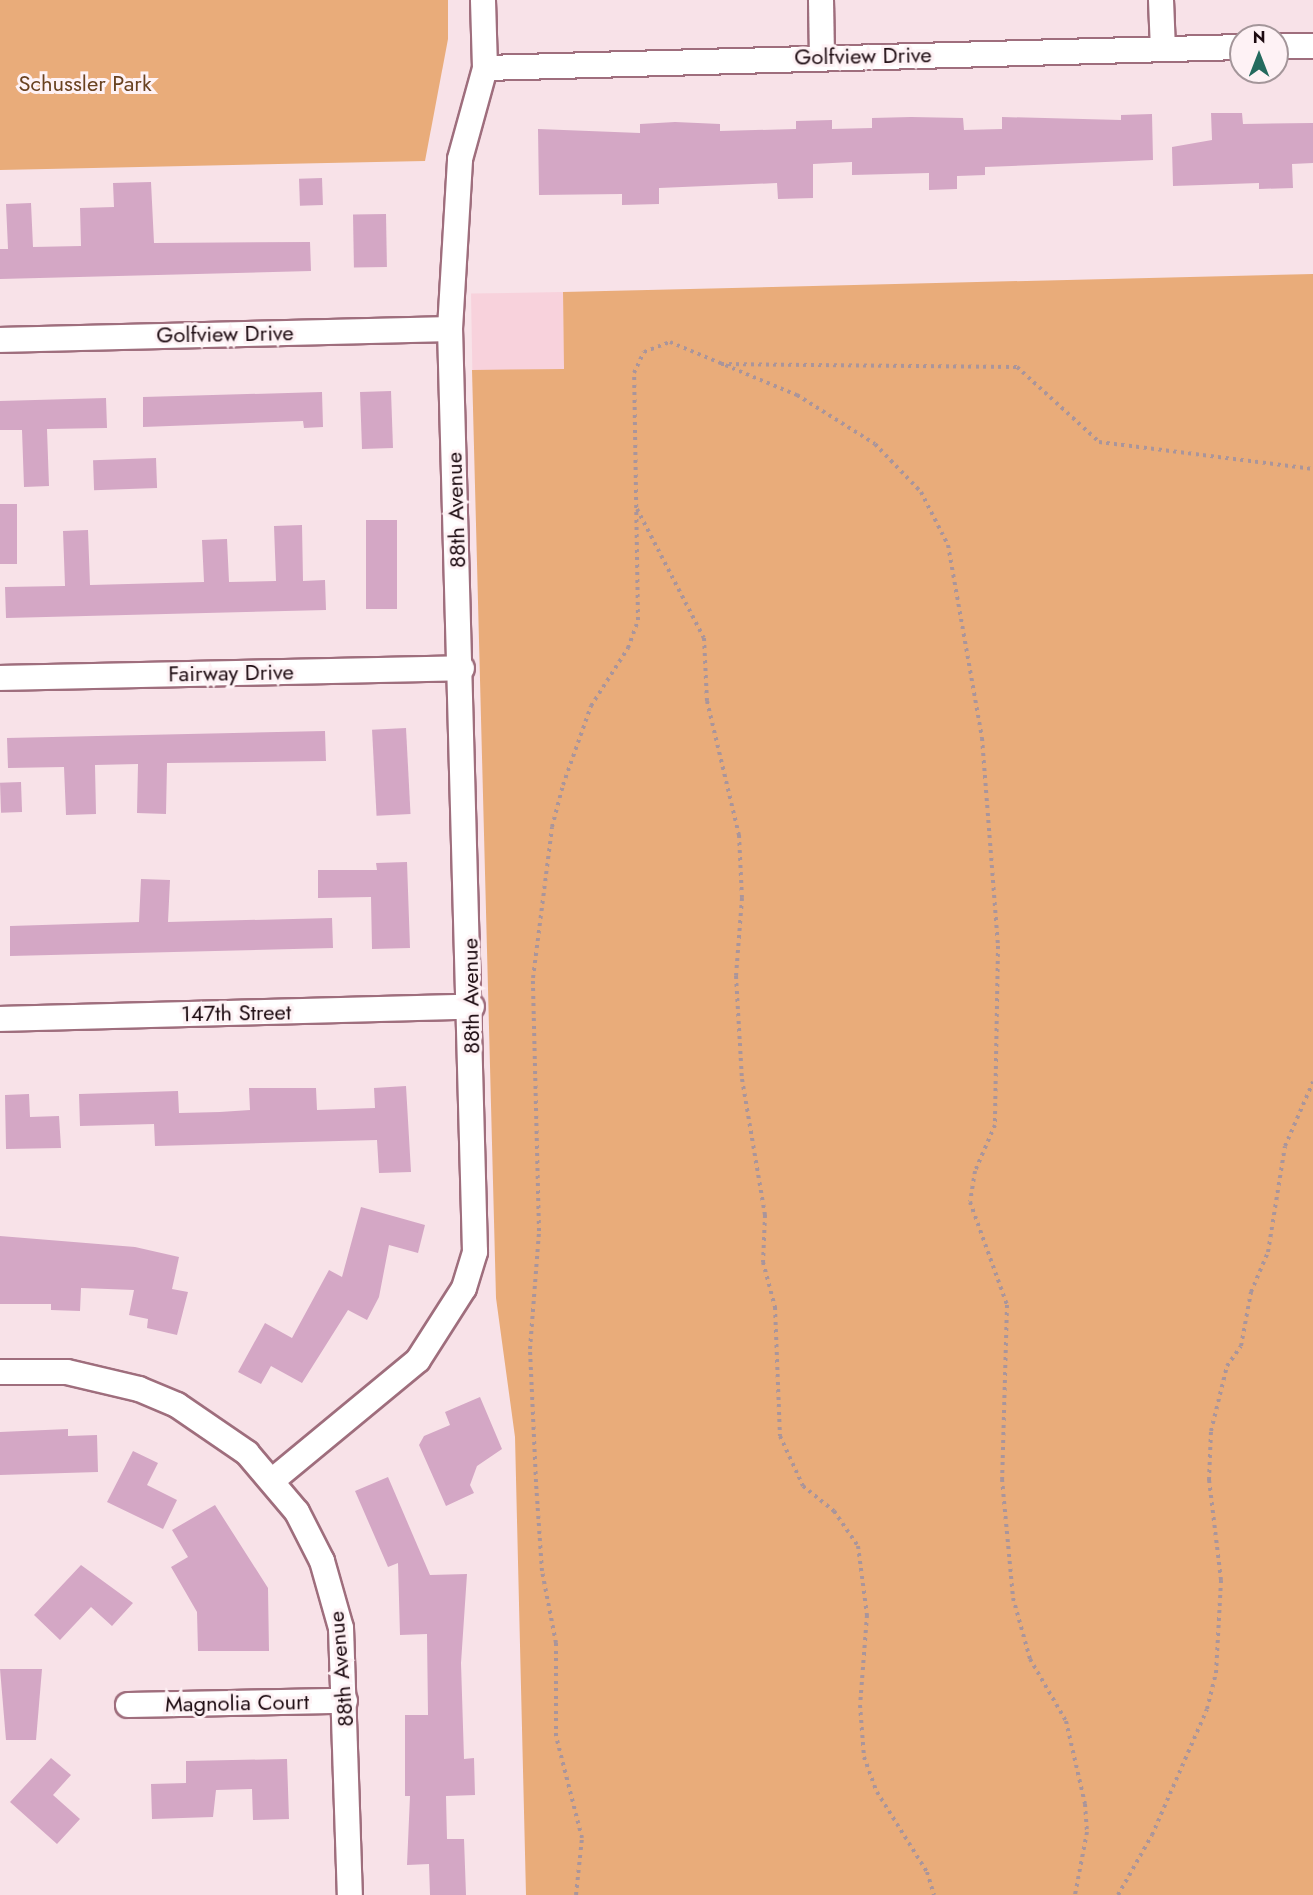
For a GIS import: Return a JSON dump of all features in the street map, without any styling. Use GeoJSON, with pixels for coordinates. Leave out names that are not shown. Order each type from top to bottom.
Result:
{"type":"FeatureCollection","features":[{"type":"Feature","properties":{"kind":"street","name":"88th Avenue"},"geometry":{"type":"LineString","coordinates":[[350,1895],[345,1701],[334,1595],[310,1535],[273,1480],[418,1360],[464,1288],[477,1223],[450,328],[460,159],[485,68],[483,0]]}},
{"type":"Feature","properties":{"kind":"street"},"geometry":{"type":"LineString","coordinates":[[821,0],[822,57]]}},
{"type":"Feature","properties":{"kind":"street"},"geometry":{"type":"LineString","coordinates":[[1161,0],[1163,49]]}},
{"type":"Feature","properties":{"kind":"street"},"geometry":{"type":"LineString","coordinates":[[1289,46],[1313,46]]}},
{"type":"Feature","properties":{"kind":"street","name":"Golfview Drive"},"geometry":{"type":"LineString","coordinates":[[485,68],[1229,47]]}},
{"type":"Feature","properties":{"kind":"street","name":"Golfview Drive"},"geometry":{"type":"LineString","coordinates":[[0,340],[450,328]]}},
{"type":"Feature","properties":{"kind":"street","name":"Fairway Drive"},"geometry":{"type":"LineString","coordinates":[[0,678],[462,668]]}},
{"type":"Feature","properties":{"kind":"street","name":"147th Street"},"geometry":{"type":"LineString","coordinates":[[0,1018],[472,1007]]}},
{"type":"Feature","properties":{"kind":"street"},"geometry":{"type":"LineString","coordinates":[[0,1372],[67,1372],[139,1389],[216,1428],[273,1480]]}},
{"type":"Feature","properties":{"kind":"street","name":"Magnolia Court"},"geometry":{"type":"LineString","coordinates":[[128,1706],[345,1701]]}},
{"type":"Feature","properties":{"kind":"path"},"geometry":{"type":"LineString","coordinates":[[576,1895],[582,1838],[556,1736],[556,1643],[542,1571],[536,1482],[530,1348],[539,1231],[533,978],[552,827],[563,785],[591,706],[636,633],[633,400],[638,360],[651,346],[670,342],[797,395],[874,444],[921,492],[948,544],[982,738],[999,946],[996,1125],[975,1172],[970,1202],[1006,1305],[1002,1479],[1013,1598],[1030,1659],[1065,1721],[1085,1804],[1087,1832],[1075,1895]]}},
{"type":"Feature","properties":{"kind":"path"},"geometry":{"type":"LineString","coordinates":[[720,364],[1017,367],[1100,442],[1313,469]]}},
{"type":"Feature","properties":{"kind":"path"},"geometry":{"type":"LineString","coordinates":[[635,506],[704,638],[706,700],[739,835],[742,898],[736,976],[742,1078],[765,1215],[763,1262],[775,1307],[780,1436],[803,1486],[842,1520],[858,1546],[867,1615],[860,1705],[864,1757],[877,1792],[927,1872],[934,1895]]}},
{"type":"Feature","properties":{"kind":"path"},"geometry":{"type":"LineString","coordinates":[[1118,1895],[1152,1835],[1207,1709],[1216,1672],[1221,1580],[1209,1480],[1211,1431],[1219,1390],[1241,1346],[1251,1292],[1268,1252],[1285,1146],[1313,1082]]}},
{"type":"Feature","properties":{"kind":"shaded area"},"geometry":{"type":"Polygon","coordinates":[[[563,292],[564,369],[472,371],[471,294],[563,292]]]}},
{"type":"Feature","properties":{"kind":"green space","name":"Schussler Park"},"geometry":{"type":"Polygon","coordinates":[[[0,0],[448,0],[448,39],[425,161],[0,170],[0,0]]]}},
{"type":"Feature","properties":{"kind":"green space"},"geometry":{"type":"Polygon","coordinates":[[[1313,274],[1313,1895],[526,1895],[515,1437],[496,1298],[472,370],[564,369],[563,292],[1313,274]]]}},
{"type":"Feature","properties":{"kind":"building"},"geometry":{"type":"Polygon","coordinates":[[[1211,113],[1242,113],[1243,124],[1313,123],[1313,163],[1292,164],[1293,188],[1259,189],[1259,183],[1173,186],[1172,147],[1212,140],[1211,113]]]}},
{"type":"Feature","properties":{"kind":"building"},"geometry":{"type":"Polygon","coordinates":[[[1152,114],[1153,160],[985,167],[985,175],[957,176],[957,189],[929,190],[929,173],[852,175],[852,162],[813,164],[813,198],[778,199],[777,183],[659,188],[659,204],[622,205],[622,194],[539,195],[538,129],[640,133],[640,124],[675,122],[720,124],[720,131],[796,129],[796,121],[832,120],[832,129],[872,128],[872,118],[911,117],[963,118],[964,130],[1002,129],[1002,117],[1121,120],[1121,115],[1152,114]]]}},
{"type":"Feature","properties":{"kind":"building"},"geometry":{"type":"Polygon","coordinates":[[[322,178],[323,205],[300,206],[299,179],[322,178]]]}},
{"type":"Feature","properties":{"kind":"building"},"geometry":{"type":"Polygon","coordinates":[[[151,182],[154,243],[310,242],[311,271],[0,279],[0,249],[8,249],[6,204],[31,203],[33,247],[81,246],[80,208],[114,207],[113,183],[151,182]]]}},
{"type":"Feature","properties":{"kind":"building"},"geometry":{"type":"Polygon","coordinates":[[[386,214],[387,267],[354,268],[353,215],[386,214]]]}},
{"type":"Feature","properties":{"kind":"building"},"geometry":{"type":"Polygon","coordinates":[[[391,391],[393,448],[362,449],[360,392],[391,391]]]}},
{"type":"Feature","properties":{"kind":"building"},"geometry":{"type":"Polygon","coordinates":[[[322,392],[323,427],[304,428],[303,421],[143,427],[143,397],[322,392]]]}},
{"type":"Feature","properties":{"kind":"building"},"geometry":{"type":"Polygon","coordinates":[[[106,398],[107,428],[47,429],[49,486],[24,487],[22,430],[0,430],[0,401],[106,398]]]}},
{"type":"Feature","properties":{"kind":"building"},"geometry":{"type":"Polygon","coordinates":[[[156,458],[157,488],[94,490],[93,460],[156,458]]]}},
{"type":"Feature","properties":{"kind":"building"},"geometry":{"type":"Polygon","coordinates":[[[0,504],[17,504],[17,564],[0,564],[0,504]]]}},
{"type":"Feature","properties":{"kind":"building"},"geometry":{"type":"Polygon","coordinates":[[[366,520],[397,520],[397,609],[366,609],[366,520]]]}},
{"type":"Feature","properties":{"kind":"building"},"geometry":{"type":"Polygon","coordinates":[[[302,525],[303,581],[325,580],[326,610],[6,618],[5,587],[65,586],[63,531],[88,530],[90,585],[204,582],[202,540],[227,539],[229,582],[276,581],[274,526],[302,525]]]}},
{"type":"Feature","properties":{"kind":"building"},"geometry":{"type":"Polygon","coordinates":[[[406,728],[411,814],[377,816],[372,730],[406,728]]]}},
{"type":"Feature","properties":{"kind":"building"},"geometry":{"type":"Polygon","coordinates":[[[325,731],[326,761],[167,763],[166,814],[137,813],[138,764],[95,765],[96,814],[66,815],[64,767],[8,768],[7,738],[325,731]]]}},
{"type":"Feature","properties":{"kind":"building"},"geometry":{"type":"Polygon","coordinates":[[[21,782],[22,812],[1,813],[0,783],[21,782]]]}},
{"type":"Feature","properties":{"kind":"building"},"geometry":{"type":"Polygon","coordinates":[[[407,862],[410,948],[372,949],[371,897],[318,898],[318,870],[377,870],[376,863],[407,862]]]}},
{"type":"Feature","properties":{"kind":"building"},"geometry":{"type":"Polygon","coordinates":[[[141,879],[170,880],[168,922],[332,918],[333,948],[10,956],[10,926],[139,922],[141,879]]]}},
{"type":"Feature","properties":{"kind":"building"},"geometry":{"type":"Polygon","coordinates":[[[406,1086],[411,1172],[379,1173],[377,1140],[155,1146],[154,1124],[80,1126],[79,1094],[178,1091],[179,1113],[220,1112],[250,1110],[249,1088],[316,1088],[317,1110],[375,1108],[374,1088],[406,1086]]]}},
{"type":"Feature","properties":{"kind":"building"},"geometry":{"type":"Polygon","coordinates":[[[29,1094],[30,1117],[59,1116],[61,1148],[6,1149],[5,1095],[29,1094]]]}},
{"type":"Feature","properties":{"kind":"building"},"geometry":{"type":"Polygon","coordinates":[[[361,1207],[425,1225],[418,1253],[389,1245],[379,1297],[367,1320],[348,1310],[302,1383],[271,1366],[261,1384],[238,1372],[265,1323],[292,1338],[329,1270],[342,1277],[361,1207]]]}},
{"type":"Feature","properties":{"kind":"building"},"geometry":{"type":"Polygon","coordinates":[[[0,1236],[135,1247],[179,1257],[172,1289],[188,1292],[177,1335],[147,1328],[148,1319],[129,1315],[134,1290],[81,1288],[80,1311],[51,1310],[51,1304],[0,1304],[0,1236]]]}},
{"type":"Feature","properties":{"kind":"building"},"geometry":{"type":"Polygon","coordinates":[[[480,1397],[502,1449],[477,1466],[470,1485],[474,1493],[446,1506],[419,1445],[424,1436],[450,1425],[445,1412],[480,1397]]]}},
{"type":"Feature","properties":{"kind":"building"},"geometry":{"type":"Polygon","coordinates":[[[68,1429],[68,1436],[97,1435],[98,1472],[0,1475],[0,1432],[68,1429]]]}},
{"type":"Feature","properties":{"kind":"building"},"geometry":{"type":"Polygon","coordinates":[[[133,1451],[158,1463],[147,1485],[177,1500],[163,1529],[107,1502],[133,1451]]]}},
{"type":"Feature","properties":{"kind":"building"},"geometry":{"type":"Polygon","coordinates":[[[388,1477],[430,1575],[467,1574],[461,1663],[464,1759],[474,1758],[475,1795],[446,1796],[447,1839],[464,1839],[466,1895],[430,1895],[429,1864],[407,1865],[410,1796],[405,1796],[405,1715],[428,1715],[427,1634],[400,1635],[398,1563],[388,1567],[355,1491],[388,1477]]]}},
{"type":"Feature","properties":{"kind":"building"},"geometry":{"type":"Polygon","coordinates":[[[215,1505],[268,1588],[269,1651],[198,1651],[197,1612],[171,1567],[188,1557],[172,1530],[215,1505]]]}},
{"type":"Feature","properties":{"kind":"building"},"geometry":{"type":"Polygon","coordinates":[[[81,1565],[133,1603],[112,1626],[91,1607],[60,1640],[34,1615],[81,1565]]]}},
{"type":"Feature","properties":{"kind":"building"},"geometry":{"type":"Polygon","coordinates":[[[0,1669],[42,1669],[36,1740],[6,1740],[0,1669]]]}},
{"type":"Feature","properties":{"kind":"building"},"geometry":{"type":"Polygon","coordinates":[[[51,1758],[71,1775],[53,1795],[80,1819],[57,1844],[10,1802],[51,1758]]]}},
{"type":"Feature","properties":{"kind":"building"},"geometry":{"type":"Polygon","coordinates":[[[287,1759],[289,1819],[253,1820],[252,1789],[216,1790],[213,1817],[152,1819],[151,1784],[186,1783],[186,1761],[287,1759]]]}}]}
